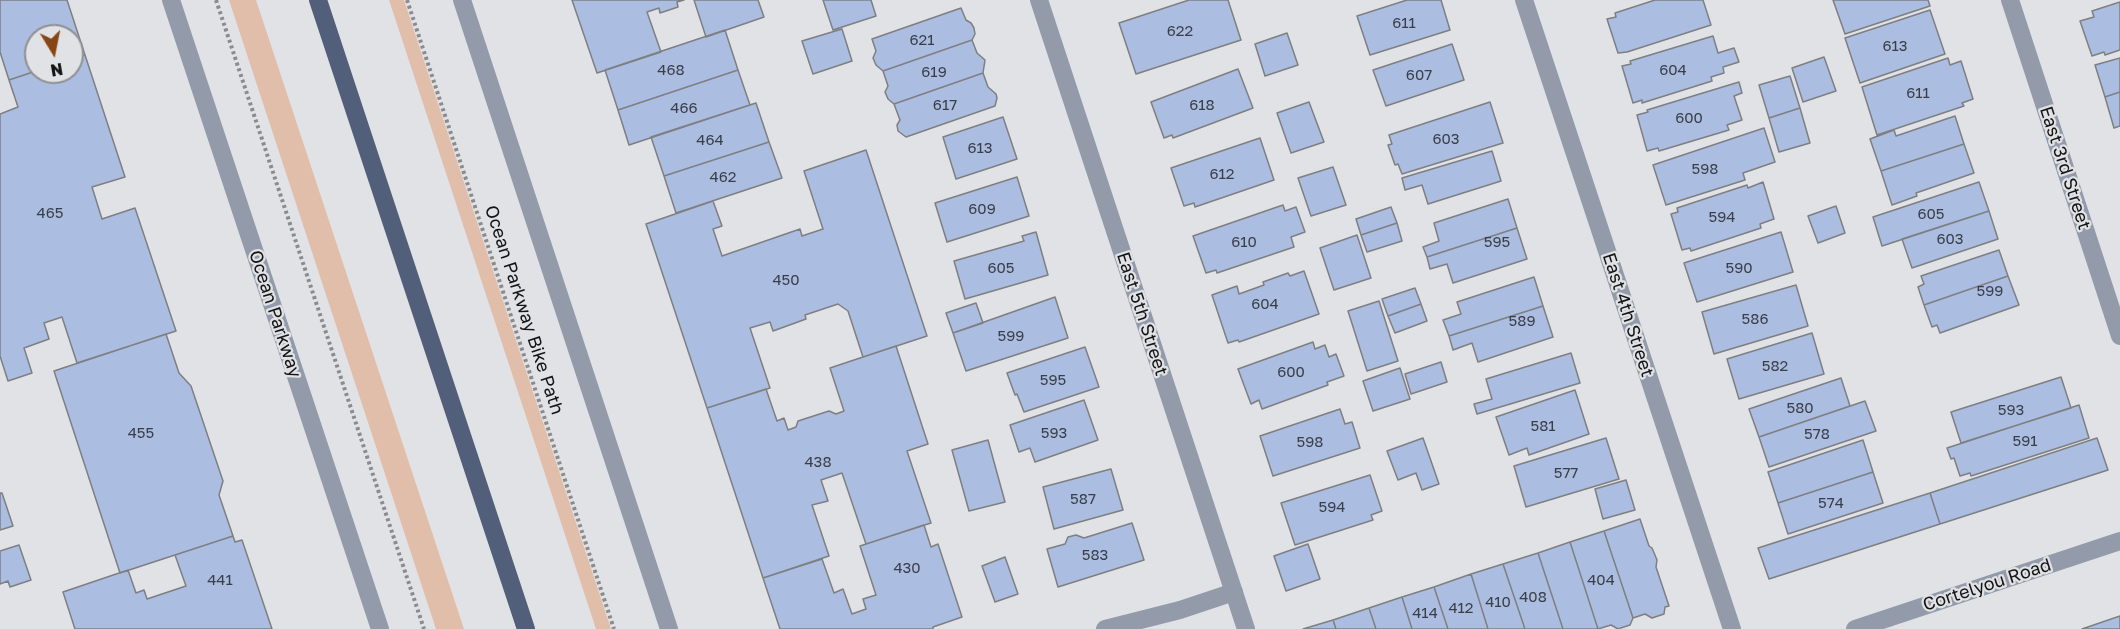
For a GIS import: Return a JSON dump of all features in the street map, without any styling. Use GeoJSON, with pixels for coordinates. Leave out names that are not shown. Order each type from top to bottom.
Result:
{"type":"FeatureCollection","features":[{"type":"Feature","properties":{"kind":"main road"},"geometry":{"type":"LineString","coordinates":[[318,0],[526,629]]}},
{"type":"Feature","properties":{"kind":"street","name":"Ocean Parkway"},"geometry":{"type":"LineString","coordinates":[[171,0],[380,629]]}},
{"type":"Feature","properties":{"kind":"street"},"geometry":{"type":"LineString","coordinates":[[462,0],[669,629]]}},
{"type":"Feature","properties":{"kind":"street","name":"East 5th Street"},"geometry":{"type":"LineString","coordinates":[[1038,0],[1246,629]]}},
{"type":"Feature","properties":{"kind":"street","name":"East 4th Street"},"geometry":{"type":"LineString","coordinates":[[1524,0],[1732,629]]}},
{"type":"Feature","properties":{"kind":"street","name":"East 3rd Street"},"geometry":{"type":"LineString","coordinates":[[2010,0],[2120,336]]}},
{"type":"Feature","properties":{"kind":"street","name":"Cortelyou Road"},"geometry":{"type":"LineString","coordinates":[[1855,629],[2120,542]]}},
{"type":"Feature","properties":{"kind":"street"},"geometry":{"type":"LineString","coordinates":[[1105,629],[1180,610],[1234,592]]}},
{"type":"Feature","properties":{"kind":"path"},"geometry":{"type":"LineString","coordinates":[[216,0],[424,629]]}},
{"type":"Feature","properties":{"kind":"path","name":"Ocean Parkway Bike Path"},"geometry":{"type":"LineString","coordinates":[[407,0],[614,629]]}},
{"type":"Feature","properties":{"kind":"shaded area"},"geometry":{"type":"Polygon","coordinates":[[[229,0],[256,0],[464,629],[436,629],[229,0]]]}},
{"type":"Feature","properties":{"kind":"shaded area"},"geometry":{"type":"Polygon","coordinates":[[[389,0],[404,0],[611,629],[596,629],[389,0]]]}},
{"type":"Feature","properties":{"kind":"building"},"geometry":{"type":"Polygon","coordinates":[[[0,0],[67,0],[75,24],[24,24],[24,75],[9,80],[0,52],[0,0]]]}},
{"type":"Feature","properties":{"kind":"building"},"geometry":{"type":"Polygon","coordinates":[[[572,0],[684,0],[677,2],[678,7],[660,13],[659,8],[647,12],[661,52],[597,73],[572,0]]]}},
{"type":"Feature","properties":{"kind":"building"},"geometry":{"type":"Polygon","coordinates":[[[694,0],[758,0],[764,17],[706,37],[694,0]]]}},
{"type":"Feature","properties":{"kind":"building"},"geometry":{"type":"Polygon","coordinates":[[[823,0],[871,0],[876,16],[833,30],[823,0]]]}},
{"type":"Feature","properties":{"kind":"building"},"geometry":{"type":"Polygon","coordinates":[[[1189,0],[1228,0],[1241,40],[1136,74],[1119,23],[1189,0]]]}},
{"type":"Feature","properties":{"kind":"building"},"geometry":{"type":"Polygon","coordinates":[[[1407,0],[1441,0],[1450,30],[1370,55],[1357,16],[1407,0]]]}},
{"type":"Feature","properties":{"kind":"building"},"geometry":{"type":"Polygon","coordinates":[[[1655,0],[1703,0],[1711,25],[1618,53],[1607,19],[1616,17],[1615,13],[1655,0]]]}},
{"type":"Feature","properties":{"kind":"building"},"geometry":{"type":"Polygon","coordinates":[[[1833,0],[1928,0],[1930,6],[1845,34],[1833,0]]]}},
{"type":"Feature","properties":{"kind":"building"},"geometry":{"type":"Polygon","coordinates":[[[2120,2],[2120,50],[2092,56],[2080,21],[2094,17],[2092,11],[2120,2]]]}},
{"type":"Feature","properties":{"kind":"building"},"geometry":{"type":"Polygon","coordinates":[[[961,8],[966,20],[974,28],[975,34],[972,40],[883,71],[876,65],[873,58],[876,51],[872,39],[961,8]]]}},
{"type":"Feature","properties":{"kind":"building"},"geometry":{"type":"Polygon","coordinates":[[[1930,10],[1945,54],[1860,83],[1845,38],[1930,10]]]}},
{"type":"Feature","properties":{"kind":"building"},"geometry":{"type":"Polygon","coordinates":[[[842,29],[852,61],[813,74],[802,41],[842,29]]]}},
{"type":"Feature","properties":{"kind":"building"},"geometry":{"type":"Polygon","coordinates":[[[725,30],[738,70],[618,110],[605,70],[725,30]]]}},
{"type":"Feature","properties":{"kind":"building"},"geometry":{"type":"Polygon","coordinates":[[[1287,33],[1298,65],[1265,76],[1255,44],[1287,33]]]}},
{"type":"Feature","properties":{"kind":"building"},"geometry":{"type":"Polygon","coordinates":[[[1713,36],[1718,53],[1734,48],[1739,62],[1723,67],[1724,73],[1711,77],[1712,81],[1642,103],[1642,100],[1633,103],[1622,66],[1631,64],[1630,61],[1713,36]]]}},
{"type":"Feature","properties":{"kind":"building"},"geometry":{"type":"Polygon","coordinates":[[[972,40],[977,53],[985,60],[983,73],[894,104],[888,99],[885,92],[888,86],[883,71],[972,40]]]}},
{"type":"Feature","properties":{"kind":"building"},"geometry":{"type":"Polygon","coordinates":[[[1452,44],[1464,80],[1386,106],[1373,70],[1452,44]]]}},
{"type":"Feature","properties":{"kind":"building"},"geometry":{"type":"Polygon","coordinates":[[[84,55],[125,177],[92,187],[102,219],[135,208],[176,331],[77,363],[62,317],[44,323],[49,339],[24,348],[32,373],[8,381],[0,356],[0,114],[18,107],[9,80],[24,75],[24,84],[84,84],[84,55]]]}},
{"type":"Feature","properties":{"kind":"building"},"geometry":{"type":"Polygon","coordinates":[[[1824,57],[1836,91],[1803,102],[1792,68],[1824,57]]]}},
{"type":"Feature","properties":{"kind":"building"},"geometry":{"type":"Polygon","coordinates":[[[1948,58],[1950,65],[1961,61],[1973,99],[1962,103],[1964,106],[1877,135],[1862,87],[1948,58]]]}},
{"type":"Feature","properties":{"kind":"building"},"geometry":{"type":"Polygon","coordinates":[[[2120,58],[2120,92],[2105,97],[2095,65],[2120,58]]]}},
{"type":"Feature","properties":{"kind":"building"},"geometry":{"type":"Polygon","coordinates":[[[1238,69],[1253,108],[1173,138],[1172,135],[1164,138],[1151,102],[1238,69]]]}},
{"type":"Feature","properties":{"kind":"building"},"geometry":{"type":"Polygon","coordinates":[[[738,70],[750,105],[629,145],[618,110],[738,70]]]}},
{"type":"Feature","properties":{"kind":"building"},"geometry":{"type":"Polygon","coordinates":[[[983,73],[988,87],[996,94],[995,106],[906,137],[898,131],[897,125],[900,120],[894,104],[983,73]]]}},
{"type":"Feature","properties":{"kind":"building"},"geometry":{"type":"Polygon","coordinates":[[[1790,76],[1800,108],[1769,118],[1759,85],[1790,76]]]}},
{"type":"Feature","properties":{"kind":"building"},"geometry":{"type":"Polygon","coordinates":[[[1739,82],[1742,93],[1734,96],[1742,120],[1727,125],[1729,130],[1659,151],[1658,148],[1647,151],[1637,115],[1739,82]]]}},
{"type":"Feature","properties":{"kind":"building"},"geometry":{"type":"Polygon","coordinates":[[[2120,92],[2120,126],[2114,128],[2105,97],[2120,92]]]}},
{"type":"Feature","properties":{"kind":"building"},"geometry":{"type":"Polygon","coordinates":[[[1309,102],[1324,142],[1291,153],[1277,113],[1309,102]]]}},
{"type":"Feature","properties":{"kind":"building"},"geometry":{"type":"Polygon","coordinates":[[[1490,102],[1503,143],[1402,174],[1398,164],[1395,165],[1388,145],[1392,144],[1389,135],[1490,102]]]}},
{"type":"Feature","properties":{"kind":"building"},"geometry":{"type":"Polygon","coordinates":[[[756,103],[769,142],[664,176],[651,137],[756,103]]]}},
{"type":"Feature","properties":{"kind":"building"},"geometry":{"type":"Polygon","coordinates":[[[1800,108],[1810,143],[1779,152],[1769,118],[1800,108]]]}},
{"type":"Feature","properties":{"kind":"building"},"geometry":{"type":"Polygon","coordinates":[[[1955,116],[1964,144],[1881,171],[1870,139],[1894,130],[1896,136],[1955,116]]]}},
{"type":"Feature","properties":{"kind":"building"},"geometry":{"type":"Polygon","coordinates":[[[1003,117],[1017,159],[956,179],[943,137],[1003,117]]]}},
{"type":"Feature","properties":{"kind":"building"},"geometry":{"type":"Polygon","coordinates":[[[1764,128],[1775,162],[1743,173],[1745,180],[1666,205],[1653,165],[1764,128]]]}},
{"type":"Feature","properties":{"kind":"building"},"geometry":{"type":"Polygon","coordinates":[[[1260,138],[1274,180],[1195,207],[1194,203],[1184,206],[1171,168],[1260,138]]]}},
{"type":"Feature","properties":{"kind":"building"},"geometry":{"type":"Polygon","coordinates":[[[769,142],[782,178],[676,213],[664,176],[769,142]]]}},
{"type":"Feature","properties":{"kind":"building"},"geometry":{"type":"Polygon","coordinates":[[[1964,144],[1974,173],[1916,193],[1917,196],[1892,205],[1881,171],[1964,144]]]}},
{"type":"Feature","properties":{"kind":"building"},"geometry":{"type":"Polygon","coordinates":[[[866,150],[927,336],[863,357],[848,311],[838,304],[805,315],[806,319],[773,331],[770,322],[750,328],[770,388],[707,408],[646,224],[713,201],[722,226],[713,229],[722,256],[800,229],[802,236],[823,229],[804,171],[866,150]]]}},
{"type":"Feature","properties":{"kind":"building"},"geometry":{"type":"Polygon","coordinates":[[[1492,151],[1501,181],[1428,204],[1422,185],[1405,190],[1402,178],[1492,151]]]}},
{"type":"Feature","properties":{"kind":"building"},"geometry":{"type":"Polygon","coordinates":[[[1333,167],[1346,205],[1311,216],[1298,178],[1333,167]]]}},
{"type":"Feature","properties":{"kind":"building"},"geometry":{"type":"Polygon","coordinates":[[[1017,177],[1029,216],[947,242],[935,203],[1017,177]]]}},
{"type":"Feature","properties":{"kind":"building"},"geometry":{"type":"Polygon","coordinates":[[[1763,182],[1774,219],[1760,224],[1761,228],[1691,251],[1690,248],[1682,250],[1671,214],[1678,212],[1677,208],[1763,182]]]}},
{"type":"Feature","properties":{"kind":"building"},"geometry":{"type":"Polygon","coordinates":[[[1979,182],[1989,211],[1882,246],[1873,217],[1979,182]]]}},
{"type":"Feature","properties":{"kind":"building"},"geometry":{"type":"Polygon","coordinates":[[[1508,199],[1517,228],[1427,257],[1423,247],[1439,241],[1434,223],[1508,199]]]}},
{"type":"Feature","properties":{"kind":"building"},"geometry":{"type":"Polygon","coordinates":[[[1283,205],[1285,211],[1296,207],[1305,232],[1291,237],[1294,247],[1217,273],[1216,270],[1206,273],[1193,236],[1283,205]]]}},
{"type":"Feature","properties":{"kind":"building"},"geometry":{"type":"Polygon","coordinates":[[[1836,206],[1845,233],[1818,243],[1808,216],[1836,206]]]}},
{"type":"Feature","properties":{"kind":"building"},"geometry":{"type":"Polygon","coordinates":[[[1391,207],[1397,223],[1361,235],[1356,219],[1391,207]]]}},
{"type":"Feature","properties":{"kind":"building"},"geometry":{"type":"Polygon","coordinates":[[[1989,211],[1998,239],[1912,268],[1902,239],[1989,211]]]}},
{"type":"Feature","properties":{"kind":"building"},"geometry":{"type":"Polygon","coordinates":[[[1397,223],[1402,241],[1367,252],[1361,235],[1397,223]]]}},
{"type":"Feature","properties":{"kind":"building"},"geometry":{"type":"Polygon","coordinates":[[[1517,228],[1527,259],[1453,283],[1447,264],[1430,269],[1427,257],[1517,228]]]}},
{"type":"Feature","properties":{"kind":"building"},"geometry":{"type":"Polygon","coordinates":[[[1036,232],[1048,275],[965,299],[954,261],[1024,241],[1022,236],[1036,232]]]}},
{"type":"Feature","properties":{"kind":"building"},"geometry":{"type":"Polygon","coordinates":[[[1781,232],[1793,272],[1697,302],[1684,263],[1781,232]]]}},
{"type":"Feature","properties":{"kind":"building"},"geometry":{"type":"Polygon","coordinates":[[[1357,235],[1371,278],[1334,290],[1320,248],[1357,235]]]}},
{"type":"Feature","properties":{"kind":"building"},"geometry":{"type":"Polygon","coordinates":[[[1999,250],[2008,276],[1924,305],[1918,287],[1924,284],[1921,276],[1999,250]]]}},
{"type":"Feature","properties":{"kind":"building"},"geometry":{"type":"Polygon","coordinates":[[[1304,271],[1319,314],[1239,342],[1238,340],[1228,343],[1212,295],[1237,286],[1239,294],[1288,273],[1290,276],[1304,271]]]}},
{"type":"Feature","properties":{"kind":"building"},"geometry":{"type":"Polygon","coordinates":[[[2008,276],[2019,305],[1940,333],[1937,325],[1932,327],[1924,305],[2008,276]]]}},
{"type":"Feature","properties":{"kind":"building"},"geometry":{"type":"Polygon","coordinates":[[[1534,277],[1543,306],[1449,336],[1443,320],[1461,314],[1457,302],[1534,277]]]}},
{"type":"Feature","properties":{"kind":"building"},"geometry":{"type":"Polygon","coordinates":[[[1796,285],[1808,326],[1714,354],[1702,312],[1796,285]]]}},
{"type":"Feature","properties":{"kind":"building"},"geometry":{"type":"Polygon","coordinates":[[[1415,288],[1421,304],[1388,316],[1382,299],[1415,288]]]}},
{"type":"Feature","properties":{"kind":"building"},"geometry":{"type":"Polygon","coordinates":[[[1055,297],[1068,338],[966,371],[953,333],[1055,297]]]}},
{"type":"Feature","properties":{"kind":"building"},"geometry":{"type":"Polygon","coordinates":[[[1379,301],[1398,361],[1367,371],[1348,311],[1379,301]]]}},
{"type":"Feature","properties":{"kind":"building"},"geometry":{"type":"Polygon","coordinates":[[[976,303],[983,323],[953,333],[946,313],[976,303]]]}},
{"type":"Feature","properties":{"kind":"building"},"geometry":{"type":"Polygon","coordinates":[[[1421,304],[1427,321],[1395,333],[1388,316],[1421,304]]]}},
{"type":"Feature","properties":{"kind":"building"},"geometry":{"type":"Polygon","coordinates":[[[1543,306],[1553,337],[1478,362],[1472,343],[1453,350],[1449,336],[1543,306]]]}},
{"type":"Feature","properties":{"kind":"building"},"geometry":{"type":"Polygon","coordinates":[[[1812,333],[1824,374],[1739,399],[1727,359],[1812,333]]]}},
{"type":"Feature","properties":{"kind":"building"},"geometry":{"type":"Polygon","coordinates":[[[166,334],[179,373],[191,386],[223,481],[219,495],[233,536],[120,573],[54,371],[166,334]]]}},
{"type":"Feature","properties":{"kind":"building"},"geometry":{"type":"Polygon","coordinates":[[[1313,342],[1315,349],[1325,345],[1329,357],[1336,354],[1344,376],[1327,382],[1328,385],[1262,409],[1259,400],[1251,404],[1238,369],[1313,342]]]}},
{"type":"Feature","properties":{"kind":"building"},"geometry":{"type":"Polygon","coordinates":[[[896,346],[928,444],[907,451],[931,523],[866,544],[842,473],[821,480],[828,501],[812,505],[829,556],[763,578],[707,408],[766,389],[777,421],[784,418],[788,430],[796,427],[798,421],[829,411],[836,414],[844,411],[830,368],[896,346]]]}},
{"type":"Feature","properties":{"kind":"building"},"geometry":{"type":"Polygon","coordinates":[[[1085,347],[1099,387],[1024,412],[1007,373],[1085,347]]]}},
{"type":"Feature","properties":{"kind":"building"},"geometry":{"type":"Polygon","coordinates":[[[1571,353],[1580,383],[1477,414],[1474,404],[1492,399],[1486,379],[1571,353]]]}},
{"type":"Feature","properties":{"kind":"building"},"geometry":{"type":"Polygon","coordinates":[[[1441,362],[1447,382],[1411,394],[1405,374],[1441,362]]]}},
{"type":"Feature","properties":{"kind":"building"},"geometry":{"type":"Polygon","coordinates":[[[1400,368],[1410,399],[1373,411],[1363,381],[1400,368]]]}},
{"type":"Feature","properties":{"kind":"building"},"geometry":{"type":"Polygon","coordinates":[[[2061,377],[2071,408],[1961,443],[1951,412],[2061,377]]]}},
{"type":"Feature","properties":{"kind":"building"},"geometry":{"type":"Polygon","coordinates":[[[1841,378],[1850,406],[1759,437],[1749,409],[1841,378]]]}},
{"type":"Feature","properties":{"kind":"building"},"geometry":{"type":"Polygon","coordinates":[[[1575,390],[1589,434],[1529,455],[1527,448],[1509,455],[1496,417],[1575,390]]]}},
{"type":"Feature","properties":{"kind":"building"},"geometry":{"type":"Polygon","coordinates":[[[1084,400],[1098,440],[1035,462],[1030,448],[1019,452],[1010,425],[1084,400]]]}},
{"type":"Feature","properties":{"kind":"building"},"geometry":{"type":"Polygon","coordinates":[[[1865,401],[1876,431],[1769,467],[1759,437],[1865,401]]]}},
{"type":"Feature","properties":{"kind":"building"},"geometry":{"type":"Polygon","coordinates":[[[2079,405],[2089,438],[1971,476],[1970,473],[1960,476],[1954,458],[1951,459],[1947,448],[2079,405]]]}},
{"type":"Feature","properties":{"kind":"building"},"geometry":{"type":"Polygon","coordinates":[[[1340,409],[1345,424],[1352,422],[1360,448],[1273,476],[1260,436],[1340,409]]]}},
{"type":"Feature","properties":{"kind":"building"},"geometry":{"type":"Polygon","coordinates":[[[1423,438],[1439,484],[1422,490],[1416,473],[1398,480],[1387,451],[1423,438]]]}},
{"type":"Feature","properties":{"kind":"building"},"geometry":{"type":"Polygon","coordinates":[[[1606,438],[1619,479],[1526,507],[1514,466],[1606,438]]]}},
{"type":"Feature","properties":{"kind":"building"},"geometry":{"type":"Polygon","coordinates":[[[2097,438],[2108,470],[1940,524],[1930,493],[2097,438]]]}},
{"type":"Feature","properties":{"kind":"building"},"geometry":{"type":"Polygon","coordinates":[[[988,440],[1005,502],[969,511],[952,450],[988,440]]]}},
{"type":"Feature","properties":{"kind":"building"},"geometry":{"type":"Polygon","coordinates":[[[1863,440],[1873,472],[1778,503],[1768,472],[1863,440]]]}},
{"type":"Feature","properties":{"kind":"building"},"geometry":{"type":"Polygon","coordinates":[[[1111,469],[1123,510],[1054,529],[1043,487],[1111,469]]]}},
{"type":"Feature","properties":{"kind":"building"},"geometry":{"type":"Polygon","coordinates":[[[1873,472],[1883,503],[1788,534],[1778,503],[1873,472]]]}},
{"type":"Feature","properties":{"kind":"building"},"geometry":{"type":"Polygon","coordinates":[[[1370,475],[1382,511],[1371,515],[1373,520],[1295,545],[1281,503],[1370,475]]]}},
{"type":"Feature","properties":{"kind":"building"},"geometry":{"type":"Polygon","coordinates":[[[1626,480],[1635,510],[1603,519],[1595,489],[1626,480]]]}},
{"type":"Feature","properties":{"kind":"building"},"geometry":{"type":"Polygon","coordinates":[[[0,493],[2,493],[13,526],[0,530],[0,493]]]}},
{"type":"Feature","properties":{"kind":"building"},"geometry":{"type":"Polygon","coordinates":[[[1930,493],[1940,524],[1769,579],[1758,548],[1930,493]]]}},
{"type":"Feature","properties":{"kind":"building"},"geometry":{"type":"Polygon","coordinates":[[[1640,519],[1649,546],[1657,560],[1656,567],[1669,606],[1665,607],[1664,614],[1652,618],[1645,614],[1633,618],[1604,531],[1640,519]]]}},
{"type":"Feature","properties":{"kind":"building"},"geometry":{"type":"Polygon","coordinates":[[[1132,523],[1144,560],[1058,587],[1047,549],[1065,544],[1068,537],[1076,535],[1084,538],[1132,523]]]}},
{"type":"Feature","properties":{"kind":"building"},"geometry":{"type":"Polygon","coordinates":[[[924,525],[931,547],[938,544],[962,617],[933,627],[933,629],[780,629],[763,578],[822,559],[834,593],[843,589],[852,614],[866,609],[863,599],[876,595],[860,546],[924,525]]]}},
{"type":"Feature","properties":{"kind":"building"},"geometry":{"type":"Polygon","coordinates":[[[1604,531],[1633,618],[1630,625],[1618,629],[1611,625],[1598,629],[1570,542],[1604,531]]]}},
{"type":"Feature","properties":{"kind":"building"},"geometry":{"type":"Polygon","coordinates":[[[233,536],[235,542],[242,540],[272,629],[75,629],[63,592],[128,570],[136,593],[144,590],[147,599],[186,586],[175,555],[233,536]]]}},
{"type":"Feature","properties":{"kind":"building"},"geometry":{"type":"Polygon","coordinates":[[[1570,542],[1598,629],[1563,629],[1538,553],[1570,542]]]}},
{"type":"Feature","properties":{"kind":"building"},"geometry":{"type":"Polygon","coordinates":[[[1308,544],[1320,579],[1286,591],[1274,556],[1308,544]]]}},
{"type":"Feature","properties":{"kind":"building"},"geometry":{"type":"Polygon","coordinates":[[[19,545],[31,580],[10,587],[8,581],[0,584],[0,551],[19,545]]]}},
{"type":"Feature","properties":{"kind":"building"},"geometry":{"type":"Polygon","coordinates":[[[1538,553],[1563,629],[1525,629],[1503,564],[1538,553]]]}},
{"type":"Feature","properties":{"kind":"building"},"geometry":{"type":"Polygon","coordinates":[[[1005,557],[1018,594],[995,602],[982,566],[1005,557]]]}},
{"type":"Feature","properties":{"kind":"building"},"geometry":{"type":"Polygon","coordinates":[[[1503,564],[1525,629],[1488,629],[1471,574],[1503,564]]]}},
{"type":"Feature","properties":{"kind":"building"},"geometry":{"type":"Polygon","coordinates":[[[1471,574],[1488,629],[1448,629],[1434,587],[1471,574]]]}},
{"type":"Feature","properties":{"kind":"building"},"geometry":{"type":"Polygon","coordinates":[[[1434,587],[1448,629],[1412,629],[1402,597],[1434,587]]]}},
{"type":"Feature","properties":{"kind":"building"},"geometry":{"type":"Polygon","coordinates":[[[1402,597],[1412,629],[1376,629],[1369,608],[1402,597]]]}},
{"type":"Feature","properties":{"kind":"building"},"geometry":{"type":"Polygon","coordinates":[[[1369,608],[1376,629],[1336,629],[1333,620],[1369,608]]]}},
{"type":"Feature","properties":{"kind":"building"},"geometry":{"type":"Polygon","coordinates":[[[2120,616],[2120,629],[2082,629],[2120,616]]]}},
{"type":"Feature","properties":{"kind":"building"},"geometry":{"type":"Polygon","coordinates":[[[1333,620],[1336,629],[1303,629],[1333,620]]]}}]}
